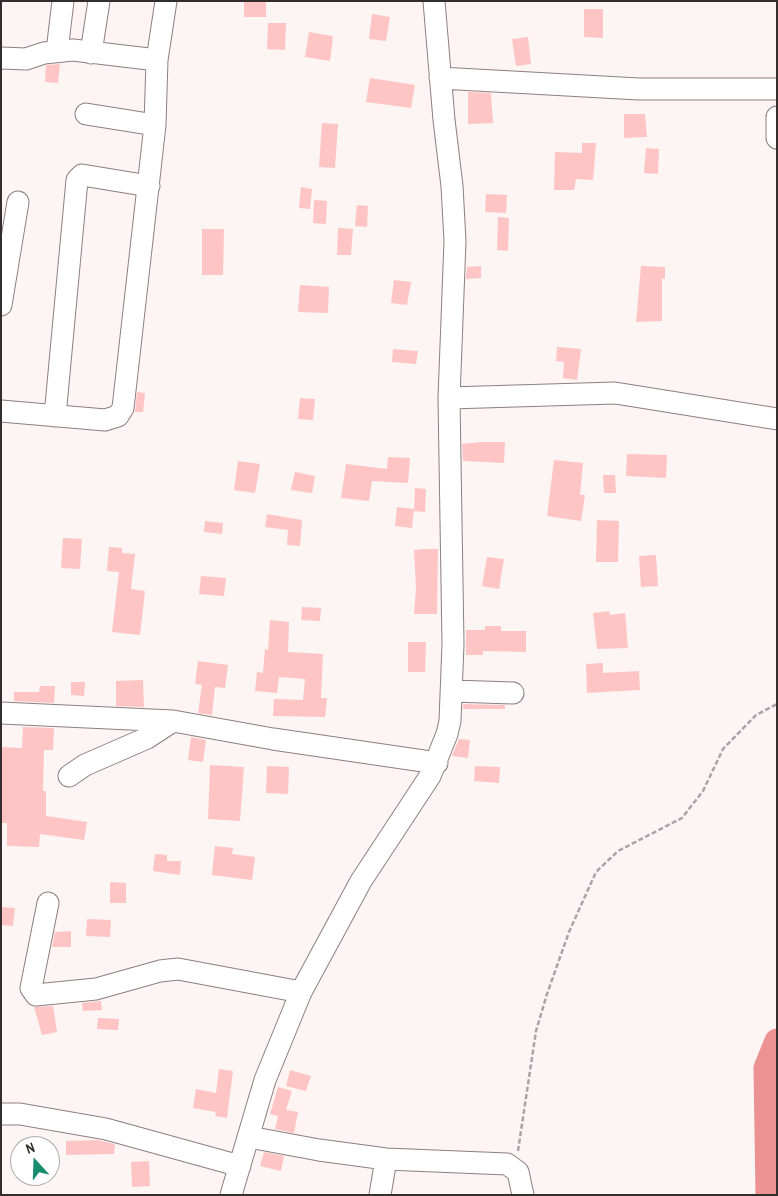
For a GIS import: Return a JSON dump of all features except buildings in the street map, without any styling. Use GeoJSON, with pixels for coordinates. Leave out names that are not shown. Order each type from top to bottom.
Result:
{"type":"FeatureCollection","features":[{"type":"Feature","properties":{"kind":"street"},"geometry":{"type":"LineString","coordinates":[[57,51],[62,1]]}},
{"type":"Feature","properties":{"kind":"street"},"geometry":{"type":"LineString","coordinates":[[91,53],[100,1]]}},
{"type":"Feature","properties":{"kind":"street"},"geometry":{"type":"LineString","coordinates":[[1,412],[105,420],[118,416],[123,408],[155,125],[157,60],[166,1]]}},
{"type":"Feature","properties":{"kind":"street"},"geometry":{"type":"LineString","coordinates":[[231,1195],[265,1080],[301,992],[361,881],[416,799],[436,764],[447,734],[452,691],[452,461],[449,398],[455,241],[452,186],[434,1]]}},
{"type":"Feature","properties":{"kind":"street"},"geometry":{"type":"LineString","coordinates":[[1,58],[26,59],[57,51],[73,50],[157,60]]}},
{"type":"Feature","properties":{"kind":"street"},"geometry":{"type":"LineString","coordinates":[[440,78],[640,89],[777,89]]}},
{"type":"Feature","properties":{"kind":"street"},"geometry":{"type":"LineString","coordinates":[[86,114],[155,125]]}},
{"type":"Feature","properties":{"kind":"street"},"geometry":{"type":"LineString","coordinates":[[777,117],[777,138]]}},
{"type":"Feature","properties":{"kind":"street"},"geometry":{"type":"LineString","coordinates":[[55,416],[77,180],[82,175],[149,186]]}},
{"type":"Feature","properties":{"kind":"street"},"geometry":{"type":"LineString","coordinates":[[2,291],[18,202]]}},
{"type":"Feature","properties":{"kind":"street"},"geometry":{"type":"LineString","coordinates":[[449,398],[615,393],[777,419]]}},
{"type":"Feature","properties":{"kind":"street"},"geometry":{"type":"LineString","coordinates":[[452,691],[513,694]]}},
{"type":"Feature","properties":{"kind":"street"},"geometry":{"type":"LineString","coordinates":[[1,713],[173,721],[273,739],[436,764]]}},
{"type":"Feature","properties":{"kind":"street"},"geometry":{"type":"LineString","coordinates":[[69,776],[85,765],[147,738],[173,721]]}},
{"type":"Feature","properties":{"kind":"street"},"geometry":{"type":"LineString","coordinates":[[48,903],[31,988],[36,995],[96,988],[160,970],[178,969],[301,992]]}},
{"type":"Feature","properties":{"kind":"street"},"geometry":{"type":"LineString","coordinates":[[1,1114],[20,1114],[106,1129],[240,1166]]}},
{"type":"Feature","properties":{"kind":"street"},"geometry":{"type":"LineString","coordinates":[[249,1137],[319,1150],[386,1159],[507,1164],[515,1169],[520,1177],[523,1195]]}},
{"type":"Feature","properties":{"kind":"street"},"geometry":{"type":"LineString","coordinates":[[380,1195],[386,1159]]}},
{"type":"Feature","properties":{"kind":"path"},"geometry":{"type":"LineString","coordinates":[[515,1169],[536,1031],[569,932],[596,872],[618,851],[682,818],[700,796],[723,749],[756,715],[777,704]]}},
{"type":"Feature","properties":{"kind":"waterway"},"geometry":{"type":"LineString","coordinates":[[768,1195],[766,1068],[777,1041]]}}]}
